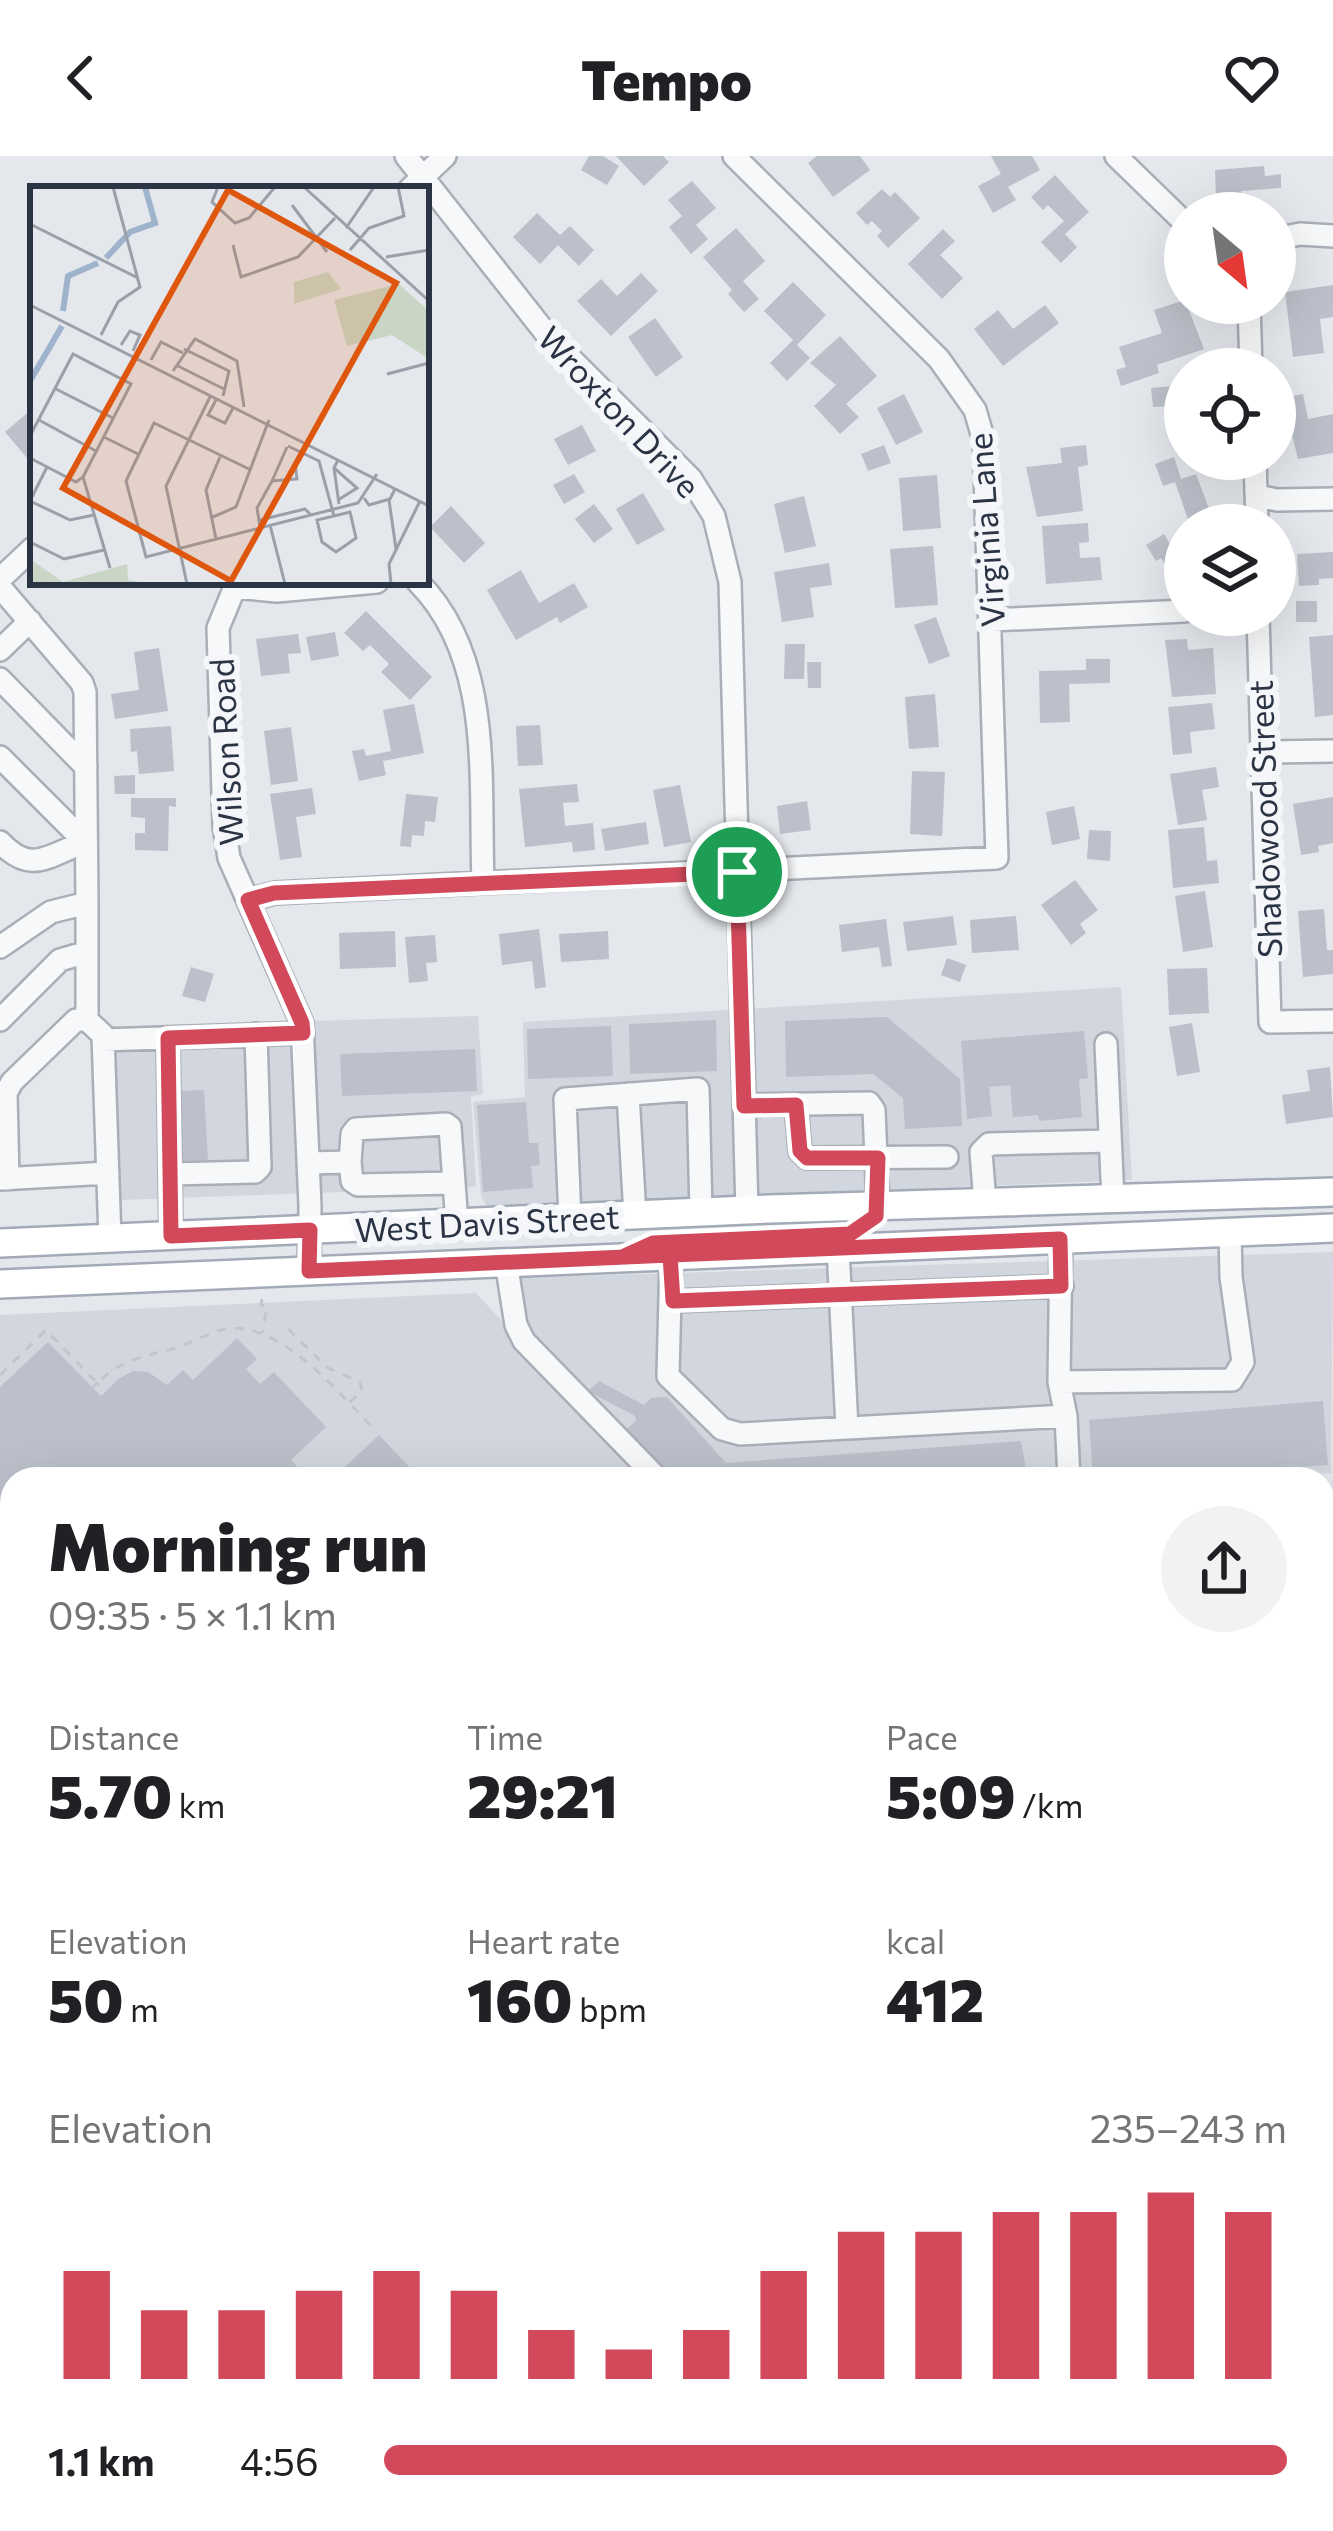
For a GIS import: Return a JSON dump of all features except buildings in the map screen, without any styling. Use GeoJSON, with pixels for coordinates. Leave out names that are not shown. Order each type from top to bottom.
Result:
{"type":"FeatureCollection","features":[{"type":"Feature","properties":{"kind":"main road","name":"West Davis Street"},"geometry":{"type":"LineString","coordinates":[[0,1243],[747,1210],[1333,1192]]}},
{"type":"Feature","properties":{"kind":"main road"},"geometry":{"type":"LineString","coordinates":[[1060,1239],[1066,1225],[1078,1217],[1223,1209],[1253,1195]]}},
{"type":"Feature","properties":{"kind":"main road"},"geometry":{"type":"LineString","coordinates":[[622,1257],[653,1243],[850,1234],[869,1224],[878,1206]]}},
{"type":"Feature","properties":{"kind":"main road","name":"West Davis Street"},"geometry":{"type":"LineString","coordinates":[[0,1284],[1331,1227]]}},
{"type":"Feature","properties":{"kind":"street","name":"Wroxton Drive"},"geometry":{"type":"LineString","coordinates":[[406,156],[417,182]]}},
{"type":"Feature","properties":{"kind":"street"},"geometry":{"type":"LineString","coordinates":[[417,182],[445,156]]}},
{"type":"Feature","properties":{"kind":"street","name":"Virginia Lane"},"geometry":{"type":"LineString","coordinates":[[734,156],[939,359],[975,410],[985,441],[997,858],[737,872]]}},
{"type":"Feature","properties":{"kind":"street"},"geometry":{"type":"LineString","coordinates":[[1116,156],[1164,203]]}},
{"type":"Feature","properties":{"kind":"street","name":"Wroxton Drive"},"geometry":{"type":"LineString","coordinates":[[429,196],[548,336],[691,479],[713,516],[730,582],[747,1210]]}},
{"type":"Feature","properties":{"kind":"street"},"geometry":{"type":"LineString","coordinates":[[1296,235],[1333,236]]}},
{"type":"Feature","properties":{"kind":"street"},"geometry":{"type":"LineString","coordinates":[[1256,480],[1256,504]]}},
{"type":"Feature","properties":{"kind":"street"},"geometry":{"type":"LineString","coordinates":[[1256,496],[1333,499]]}},
{"type":"Feature","properties":{"kind":"street"},"geometry":{"type":"LineString","coordinates":[[30,551],[0,583],[82,683],[87,1020]]}},
{"type":"Feature","properties":{"kind":"street"},"geometry":{"type":"LineString","coordinates":[[235,585],[277,591],[344,585]]}},
{"type":"Feature","properties":{"kind":"street","name":"Wilson Road"},"geometry":{"type":"LineString","coordinates":[[235,585],[218,628],[224,826],[229,858],[302,1023],[309,1271]]}},
{"type":"Feature","properties":{"kind":"street"},"geometry":{"type":"LineString","coordinates":[[420,585],[453,626],[475,696],[483,882]]}},
{"type":"Feature","properties":{"kind":"street"},"geometry":{"type":"LineString","coordinates":[[992,620],[1164,612]]}},
{"type":"Feature","properties":{"kind":"street"},"geometry":{"type":"LineString","coordinates":[[0,650],[30,621]]}},
{"type":"Feature","properties":{"kind":"street","name":"Shadowood Street"},"geometry":{"type":"LineString","coordinates":[[1259,636],[1270,1022],[1333,1021]]}},
{"type":"Feature","properties":{"kind":"street"},"geometry":{"type":"LineString","coordinates":[[0,679],[86,767]]}},
{"type":"Feature","properties":{"kind":"street"},"geometry":{"type":"LineString","coordinates":[[1263,752],[1333,751]]}},
{"type":"Feature","properties":{"kind":"street"},"geometry":{"type":"LineString","coordinates":[[0,758],[85,842]]}},
{"type":"Feature","properties":{"kind":"street"},"geometry":{"type":"LineString","coordinates":[[0,842],[26,862],[85,842]]}},
{"type":"Feature","properties":{"kind":"street"},"geometry":{"type":"LineString","coordinates":[[248,900],[274,893],[737,872]]}},
{"type":"Feature","properties":{"kind":"street"},"geometry":{"type":"LineString","coordinates":[[0,947],[33,921],[87,904]]}},
{"type":"Feature","properties":{"kind":"street"},"geometry":{"type":"LineString","coordinates":[[0,1020],[59,960],[87,952]]}},
{"type":"Feature","properties":{"kind":"street"},"geometry":{"type":"LineString","coordinates":[[109,1173],[4,1179],[3,1088],[76,1020],[87,1020],[103,1035],[109,1173],[110,1239]]}},
{"type":"Feature","properties":{"kind":"street"},"geometry":{"type":"LineString","coordinates":[[103,1040],[303,1033]]}},
{"type":"Feature","properties":{"kind":"street"},"geometry":{"type":"LineString","coordinates":[[170,1174],[255,1172],[260,1167],[256,1034]]}},
{"type":"Feature","properties":{"kind":"street"},"geometry":{"type":"LineString","coordinates":[[168,1038],[171,1236]]}},
{"type":"Feature","properties":{"kind":"street"},"geometry":{"type":"LineString","coordinates":[[1106,1044],[1112,1200]]}},
{"type":"Feature","properties":{"kind":"street"},"geometry":{"type":"LineString","coordinates":[[570,1219],[565,1099],[698,1089],[701,1213]]}},
{"type":"Feature","properties":{"kind":"street"},"geometry":{"type":"LineString","coordinates":[[628,1094],[635,1216]]}},
{"type":"Feature","properties":{"kind":"street"},"geometry":{"type":"LineString","coordinates":[[744,1106],[868,1103],[874,1109],[878,1206]]}},
{"type":"Feature","properties":{"kind":"street"},"geometry":{"type":"LineString","coordinates":[[796,1105],[800,1151],[807,1158],[947,1157]]}},
{"type":"Feature","properties":{"kind":"street"},"geometry":{"type":"LineString","coordinates":[[454,1183],[358,1185],[352,1181],[352,1134],[356,1129],[450,1127],[458,1224]]}},
{"type":"Feature","properties":{"kind":"street"},"geometry":{"type":"LineString","coordinates":[[985,1203],[981,1152],[989,1144],[1110,1141]]}},
{"type":"Feature","properties":{"kind":"street"},"geometry":{"type":"LineString","coordinates":[[308,1163],[350,1162]]}},
{"type":"Feature","properties":{"kind":"street"},"geometry":{"type":"LineString","coordinates":[[1059,1382],[1232,1379],[1243,1361],[1230,1232]]}},
{"type":"Feature","properties":{"kind":"street"},"geometry":{"type":"LineString","coordinates":[[1060,1239],[1059,1382],[1068,1467]]}},
{"type":"Feature","properties":{"kind":"street"},"geometry":{"type":"LineString","coordinates":[[838,1248],[847,1428]]}},
{"type":"Feature","properties":{"kind":"street"},"geometry":{"type":"LineString","coordinates":[[670,1255],[673,1301],[668,1376],[722,1429],[740,1434],[1066,1416]]}},
{"type":"Feature","properties":{"kind":"street"},"geometry":{"type":"LineString","coordinates":[[506,1262],[524,1341],[646,1467]]}},
{"type":"Feature","properties":{"kind":"street"},"geometry":{"type":"LineString","coordinates":[[673,1301],[1061,1286]]}},
{"type":"Feature","properties":{"kind":"path"},"geometry":{"type":"LineString","coordinates":[[262,1335],[266,1307],[261,1305],[262,1296],[276,1296]]}},
{"type":"Feature","properties":{"kind":"path"},"geometry":{"type":"LineString","coordinates":[[95,1385],[128,1359],[233,1328],[262,1335],[298,1354],[376,1431]]}},
{"type":"Feature","properties":{"kind":"path"},"geometry":{"type":"LineString","coordinates":[[288,1329],[328,1368],[362,1385],[348,1404]]}},
{"type":"Feature","properties":{"kind":"path"},"geometry":{"type":"LineString","coordinates":[[0,1375],[46,1330],[105,1392]]}},
{"type":"Feature","properties":{"kind":"shaded area"},"geometry":{"type":"Polygon","coordinates":[[[1121,987],[1132,1180],[487,1206],[481,1196],[473,1102],[525,1097],[523,1022],[1121,987]]]}},
{"type":"Feature","properties":{"kind":"shaded area"},"geometry":{"type":"Polygon","coordinates":[[[478,1016],[483,1094],[471,1096],[476,1187],[121,1200],[109,1027],[478,1016]]]}},
{"type":"Feature","properties":{"kind":"shaded area"},"geometry":{"type":"Polygon","coordinates":[[[1333,1252],[1331,1467],[0,1467],[0,1315],[476,1293],[528,1349],[521,1278],[1333,1252]]]}},
{"type":"Feature","properties":{"kind":"route"},"geometry":{"type":"LineString","coordinates":[[737,872],[274,893],[248,900],[303,1033],[168,1038],[171,1236],[310,1230],[309,1271],[670,1255],[673,1301],[1061,1286],[1060,1239],[776,1251],[670,1255],[622,1257],[653,1243],[850,1234],[876,1216],[878,1158],[807,1158],[800,1151],[796,1105],[744,1106],[737,872]]}}]}
